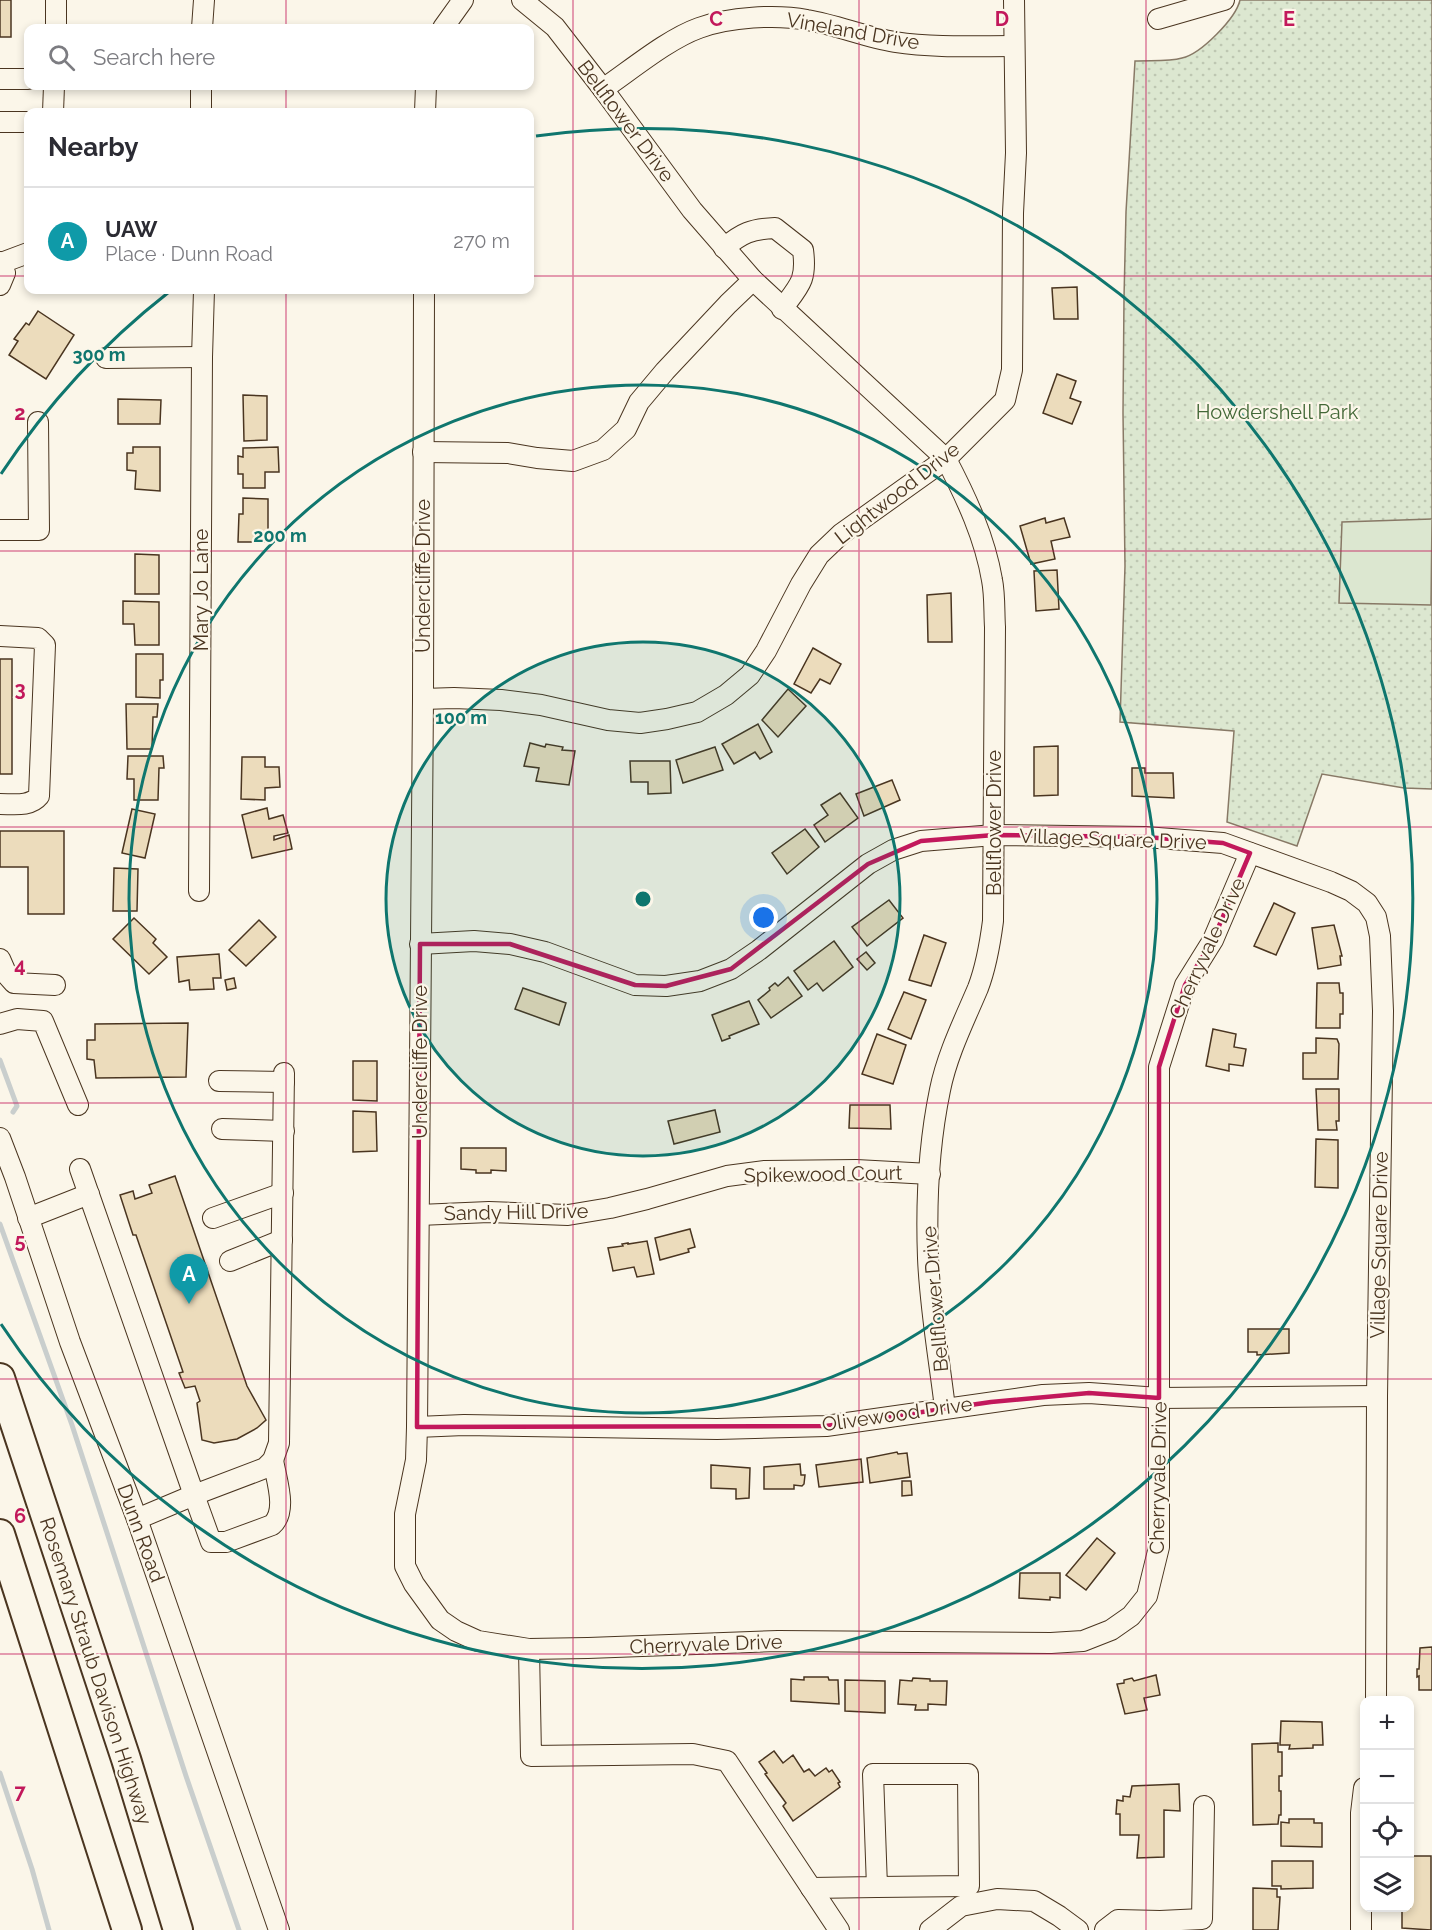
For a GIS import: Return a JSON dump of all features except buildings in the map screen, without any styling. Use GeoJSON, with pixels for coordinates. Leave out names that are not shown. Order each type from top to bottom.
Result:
{"type":"FeatureCollection","features":[{"type":"Feature","properties":{"kind":"highway","name":"Rosemary Straub Davison Highway"},"geometry":{"type":"LineString","coordinates":[[0,1377],[126,1760],[178,1930]]}},
{"type":"Feature","properties":{"kind":"highway"},"geometry":{"type":"LineString","coordinates":[[0,1534],[127,1930]]}},
{"type":"Feature","properties":{"kind":"street"},"geometry":{"type":"LineString","coordinates":[[56,0],[56,24]]}},
{"type":"Feature","properties":{"kind":"street"},"geometry":{"type":"LineString","coordinates":[[202,24],[204,0]]}},
{"type":"Feature","properties":{"kind":"street"},"geometry":{"type":"LineString","coordinates":[[445,24],[463,0]]}},
{"type":"Feature","properties":{"kind":"street","name":"Bellflower Drive"},"geometry":{"type":"LineString","coordinates":[[522,0],[555,27],[660,169],[753,280],[946,459],[974,519],[985,549],[993,582],[995,662],[993,921],[988,953],[978,986],[961,1023],[940,1089],[930,1174],[928,1258],[945,1408]]}},
{"type":"Feature","properties":{"kind":"street","name":"Lightwood Drive"},"geometry":{"type":"LineString","coordinates":[[423,699],[501,700],[542,705],[608,720],[640,723],[697,712],[726,695],[750,675],[766,651],[819,555],[841,534],[946,459],[1005,400],[1012,370],[1013,213],[1016,153],[1014,0]]}},
{"type":"Feature","properties":{"kind":"street"},"geometry":{"type":"LineString","coordinates":[[1158,19],[1224,0]]}},
{"type":"Feature","properties":{"kind":"street","name":"Vineland Drive"},"geometry":{"type":"LineString","coordinates":[[603,89],[669,44],[698,28],[735,20],[777,18],[806,20],[894,42],[921,45],[1014,46]]}},
{"type":"Feature","properties":{"kind":"street"},"geometry":{"type":"LineString","coordinates":[[0,79],[24,79]]}},
{"type":"Feature","properties":{"kind":"street"},"geometry":{"type":"LineString","coordinates":[[53,108],[54,90]]}},
{"type":"Feature","properties":{"kind":"street"},"geometry":{"type":"LineString","coordinates":[[201,90],[201,108]]}},
{"type":"Feature","properties":{"kind":"street"},"geometry":{"type":"LineString","coordinates":[[425,108],[426,90]]}},
{"type":"Feature","properties":{"kind":"street"},"geometry":{"type":"LineString","coordinates":[[0,122],[24,122]]}},
{"type":"Feature","properties":{"kind":"street"},"geometry":{"type":"LineString","coordinates":[[724,248],[740,235],[756,229],[775,228],[802,250],[805,269],[799,287],[782,309]]}},
{"type":"Feature","properties":{"kind":"street"},"geometry":{"type":"LineString","coordinates":[[0,285],[4,273],[0,262],[24,254]]}},
{"type":"Feature","properties":{"kind":"street"},"geometry":{"type":"LineString","coordinates":[[423,452],[508,453],[573,461],[603,450],[626,429],[639,402],[665,371],[728,303],[753,280]]}},
{"type":"Feature","properties":{"kind":"street","name":"Mary Jo Lane"},"geometry":{"type":"LineString","coordinates":[[199,891],[204,294]]}},
{"type":"Feature","properties":{"kind":"street","name":"Undercliffe Drive"},"geometry":{"type":"LineString","coordinates":[[424,294],[417,1426],[416,1460],[405,1514],[405,1566],[414,1584],[440,1620],[456,1631],[478,1641],[529,1648]]}},
{"type":"Feature","properties":{"kind":"street"},"geometry":{"type":"LineString","coordinates":[[106,357],[202,357]]}},
{"type":"Feature","properties":{"kind":"street"},"geometry":{"type":"LineString","coordinates":[[0,530],[39,530],[38,422]]}},
{"type":"Feature","properties":{"kind":"street"},"geometry":{"type":"LineString","coordinates":[[0,636],[38,638],[45,645],[39,796],[26,804],[0,804]]}},
{"type":"Feature","properties":{"kind":"street","name":"Village Square Drive"},"geometry":{"type":"LineString","coordinates":[[420,944],[474,942],[510,944],[545,952],[635,984],[666,987],[700,981],[731,969],[759,950],[868,864],[893,850],[921,841],[994,835],[1145,837],[1223,843],[1311,874],[1351,891],[1366,903],[1376,917],[1380,936],[1383,1011],[1377,1396],[1376,1696]]}},
{"type":"Feature","properties":{"kind":"street","name":"Cherryvale Drive"},"geometry":{"type":"LineString","coordinates":[[529,1648],[788,1641],[1051,1643],[1083,1641],[1111,1630],[1131,1616],[1147,1596],[1154,1576],[1159,1547],[1159,1067],[1185,985],[1214,940],[1250,853]]}},
{"type":"Feature","properties":{"kind":"street"},"geometry":{"type":"LineString","coordinates":[[0,958],[6,975],[14,983],[55,985]]}},
{"type":"Feature","properties":{"kind":"street"},"geometry":{"type":"LineString","coordinates":[[0,1024],[17,1018],[43,1021],[78,1105]]}},
{"type":"Feature","properties":{"kind":"street"},"geometry":{"type":"LineString","coordinates":[[137,1519],[265,1468],[273,1460],[279,1443],[284,1078],[219,1081]]}},
{"type":"Feature","properties":{"kind":"street"},"geometry":{"type":"LineString","coordinates":[[222,1129],[284,1131]]}},
{"type":"Feature","properties":{"kind":"street","name":"Dunn Road"},"geometry":{"type":"LineString","coordinates":[[0,1138],[70,1342],[137,1519],[279,1930]]}},
{"type":"Feature","properties":{"kind":"street"},"geometry":{"type":"LineString","coordinates":[[80,1168],[211,1542],[226,1542],[277,1521],[281,1510],[273,1460]]}},
{"type":"Feature","properties":{"kind":"street","name":"Spikewood Court"},"geometry":{"type":"LineString","coordinates":[[647,1199],[727,1176],[765,1171],[856,1170],[930,1174]]}},
{"type":"Feature","properties":{"kind":"street"},"geometry":{"type":"LineString","coordinates":[[213,1218],[283,1193]]}},
{"type":"Feature","properties":{"kind":"street"},"geometry":{"type":"LineString","coordinates":[[28,1218],[89,1194]]}},
{"type":"Feature","properties":{"kind":"street","name":"Sandy Hill Drive"},"geometry":{"type":"LineString","coordinates":[[419,1215],[489,1212],[568,1215],[647,1199]]}},
{"type":"Feature","properties":{"kind":"street"},"geometry":{"type":"LineString","coordinates":[[230,1261],[282,1240]]}},
{"type":"Feature","properties":{"kind":"street","name":"Olivewood Drive"},"geometry":{"type":"LineString","coordinates":[[417,1426],[717,1429],[826,1426],[1043,1395],[1077,1394],[1159,1398],[1377,1396]]}},
{"type":"Feature","properties":{"kind":"street"},"geometry":{"type":"LineString","coordinates":[[529,1648],[531,1756],[693,1754],[727,1761],[839,1930]]}},
{"type":"Feature","properties":{"kind":"street"},"geometry":{"type":"LineString","coordinates":[[811,1888],[969,1886],[968,1774],[873,1774],[878,1887]]}},
{"type":"Feature","properties":{"kind":"street"},"geometry":{"type":"LineString","coordinates":[[1361,1930],[1362,1804]]}},
{"type":"Feature","properties":{"kind":"street"},"geometry":{"type":"LineString","coordinates":[[1105,1930],[1118,1920],[1160,1925],[1202,1919],[1204,1806]]}},
{"type":"Feature","properties":{"kind":"street"},"geometry":{"type":"LineString","coordinates":[[930,1930],[961,1906],[997,1899],[1034,1901],[1078,1930]]}},
{"type":"Feature","properties":{"kind":"highlighted area"},"geometry":{"type":"Polygon","coordinates":[[[994,835],[1145,837],[1223,843],[1250,853],[1213,940],[1185,985],[1159,1067],[1159,1398],[1089,1393],[991,1402],[826,1426],[417,1427],[420,944],[510,944],[635,985],[666,986],[731,969],[868,864],[921,841],[994,835]]]}},
{"type":"Feature","properties":{"kind":"green space","name":"Howdershell Park"},"geometry":{"type":"Polygon","coordinates":[[[1240,0],[1432,0],[1432,789],[1404,788],[1322,774],[1297,846],[1227,822],[1234,731],[1120,722],[1125,566],[1124,298],[1126,212],[1135,61],[1171,60],[1182,58],[1199,50],[1225,25],[1240,0]]]}},
{"type":"Feature","properties":{"kind":"green space"},"geometry":{"type":"Polygon","coordinates":[[[1432,519],[1431,605],[1339,603],[1342,522],[1432,519]]]}},
{"type":"Feature","properties":{"kind":"waterway"},"geometry":{"type":"LineString","coordinates":[[0,1060],[17,1106],[13,1112]]}},
{"type":"Feature","properties":{"kind":"waterway"},"geometry":{"type":"LineString","coordinates":[[0,1224],[72,1425],[186,1776],[239,1930]]}},
{"type":"Feature","properties":{"kind":"waterway"},"geometry":{"type":"LineString","coordinates":[[0,1773],[32,1869],[49,1930]]}},
{"type":"Feature","properties":{"kind":"place","name":"UAW"},"geometry":{"type":"Point","coordinates":[189,1304]}}]}
